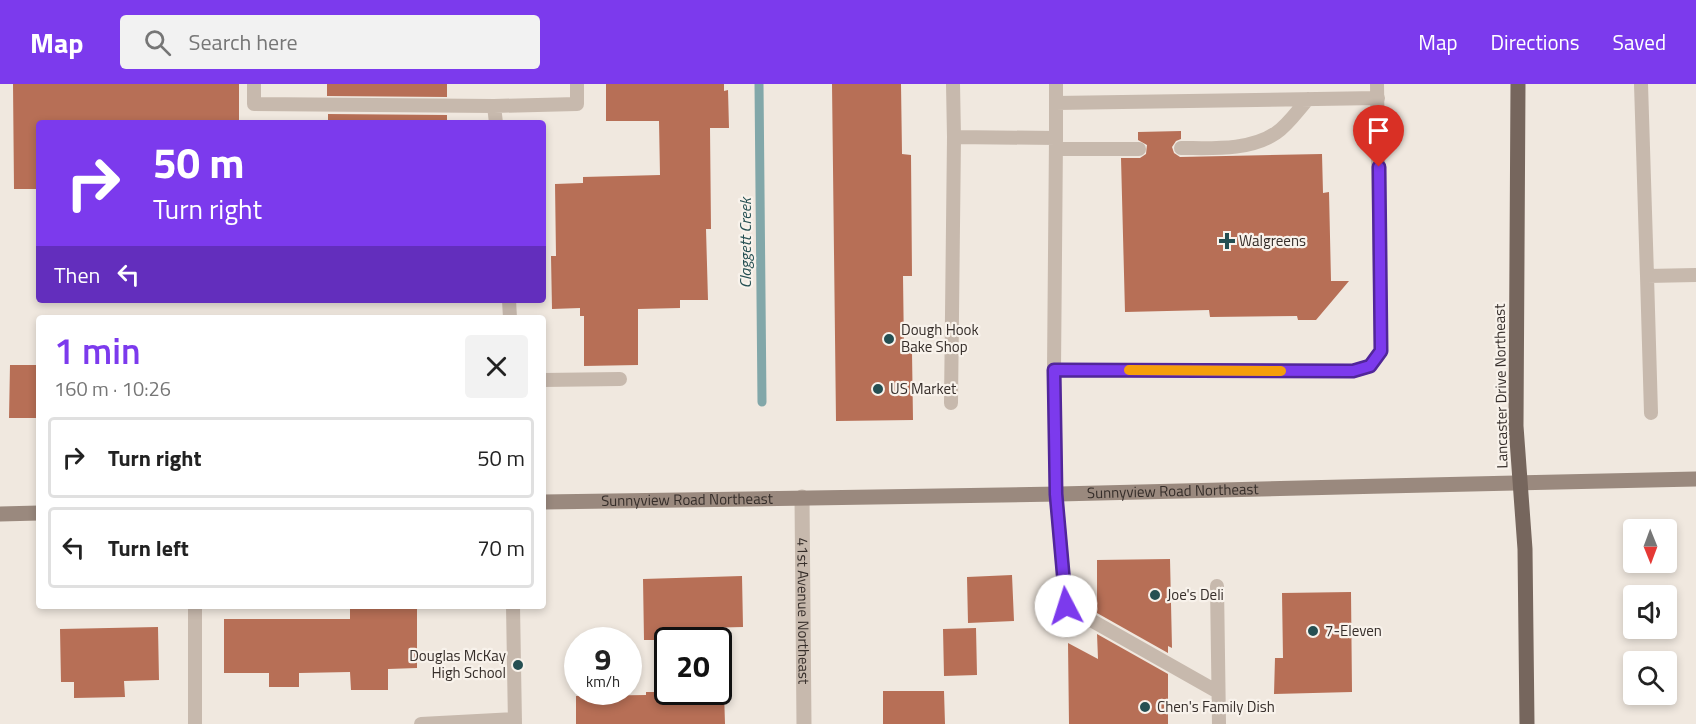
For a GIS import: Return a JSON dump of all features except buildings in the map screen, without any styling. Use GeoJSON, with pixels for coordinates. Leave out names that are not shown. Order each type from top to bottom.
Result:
{"type":"FeatureCollection","features":[{"type":"Feature","properties":{"kind":"main road","name":"Lancaster Drive Northeast"},"geometry":{"type":"LineString","coordinates":[[1518,84],[1516,426],[1525,549],[1527,724]]}},
{"type":"Feature","properties":{"kind":"main road","name":"Sunnyview Road Northeast"},"geometry":{"type":"LineString","coordinates":[[546,502],[1056,494],[1696,479]]}},
{"type":"Feature","properties":{"kind":"main road"},"geometry":{"type":"LineString","coordinates":[[0,514],[36,513]]}},
{"type":"Feature","properties":{"kind":"street","name":"41st Avenue Northeast"},"geometry":{"type":"LineString","coordinates":[[802,497],[804,724]]}},
{"type":"Feature","properties":{"kind":"lane"},"geometry":{"type":"LineString","coordinates":[[254,84],[254,104],[494,106],[577,104],[577,84]]}},
{"type":"Feature","properties":{"kind":"lane"},"geometry":{"type":"LineString","coordinates":[[951,404],[953,84]]}},
{"type":"Feature","properties":{"kind":"lane"},"geometry":{"type":"LineString","coordinates":[[1056,84],[1054,370],[1056,494],[1066,606],[1218,692]]}},
{"type":"Feature","properties":{"kind":"lane"},"geometry":{"type":"LineString","coordinates":[[1641,84],[1650,413]]}},
{"type":"Feature","properties":{"kind":"lane"},"geometry":{"type":"LineString","coordinates":[[1054,370],[1353,371],[1370,366],[1381,351],[1378,91],[1308,99],[1056,103]]}},
{"type":"Feature","properties":{"kind":"lane"},"geometry":{"type":"LineString","coordinates":[[1181,148],[1227,147],[1255,143],[1277,133],[1308,99]]}},
{"type":"Feature","properties":{"kind":"lane"},"geometry":{"type":"LineString","coordinates":[[494,106],[496,120]]}},
{"type":"Feature","properties":{"kind":"lane"},"geometry":{"type":"LineString","coordinates":[[954,137],[1139,149]]}},
{"type":"Feature","properties":{"kind":"lane"},"geometry":{"type":"LineString","coordinates":[[1647,276],[1696,275]]}},
{"type":"Feature","properties":{"kind":"lane"},"geometry":{"type":"LineString","coordinates":[[546,380],[620,380]]}},
{"type":"Feature","properties":{"kind":"lane"},"geometry":{"type":"LineString","coordinates":[[1217,586],[1219,724]]}},
{"type":"Feature","properties":{"kind":"lane"},"geometry":{"type":"LineString","coordinates":[[195,609],[195,724]]}},
{"type":"Feature","properties":{"kind":"lane"},"geometry":{"type":"LineString","coordinates":[[421,724],[515,722],[513,609]]}},
{"type":"Feature","properties":{"kind":"waterway","name":"Claggett Creek"},"geometry":{"type":"LineString","coordinates":[[759,84],[762,402]]}},
{"type":"Feature","properties":{"kind":"slow traffic"},"geometry":{"type":"LineString","coordinates":[[1129,370],[1281,371]]}},
{"type":"Feature","properties":{"kind":"place","name":"Walgreens"},"geometry":{"type":"Point","coordinates":[1227,241]}},
{"type":"Feature","properties":{"kind":"place","name":"Dough Hook Bake Shop"},"geometry":{"type":"Point","coordinates":[889,339]}},
{"type":"Feature","properties":{"kind":"place","name":"US Market"},"geometry":{"type":"Point","coordinates":[878,389]}},
{"type":"Feature","properties":{"kind":"place","name":"Joe's Deli"},"geometry":{"type":"Point","coordinates":[1155,595]}},
{"type":"Feature","properties":{"kind":"place","name":"7-Eleven"},"geometry":{"type":"Point","coordinates":[1313,631]}},
{"type":"Feature","properties":{"kind":"place","name":"Douglas McKay High School"},"geometry":{"type":"Point","coordinates":[518,665]}},
{"type":"Feature","properties":{"kind":"place","name":"Chen's Family Dish"},"geometry":{"type":"Point","coordinates":[1145,707]}},
{"type":"Feature","properties":{"kind":"route"},"geometry":{"type":"LineString","coordinates":[[1066,606],[1056,494],[1054,370],[1353,371],[1370,366],[1381,351],[1379,167]]}}]}
